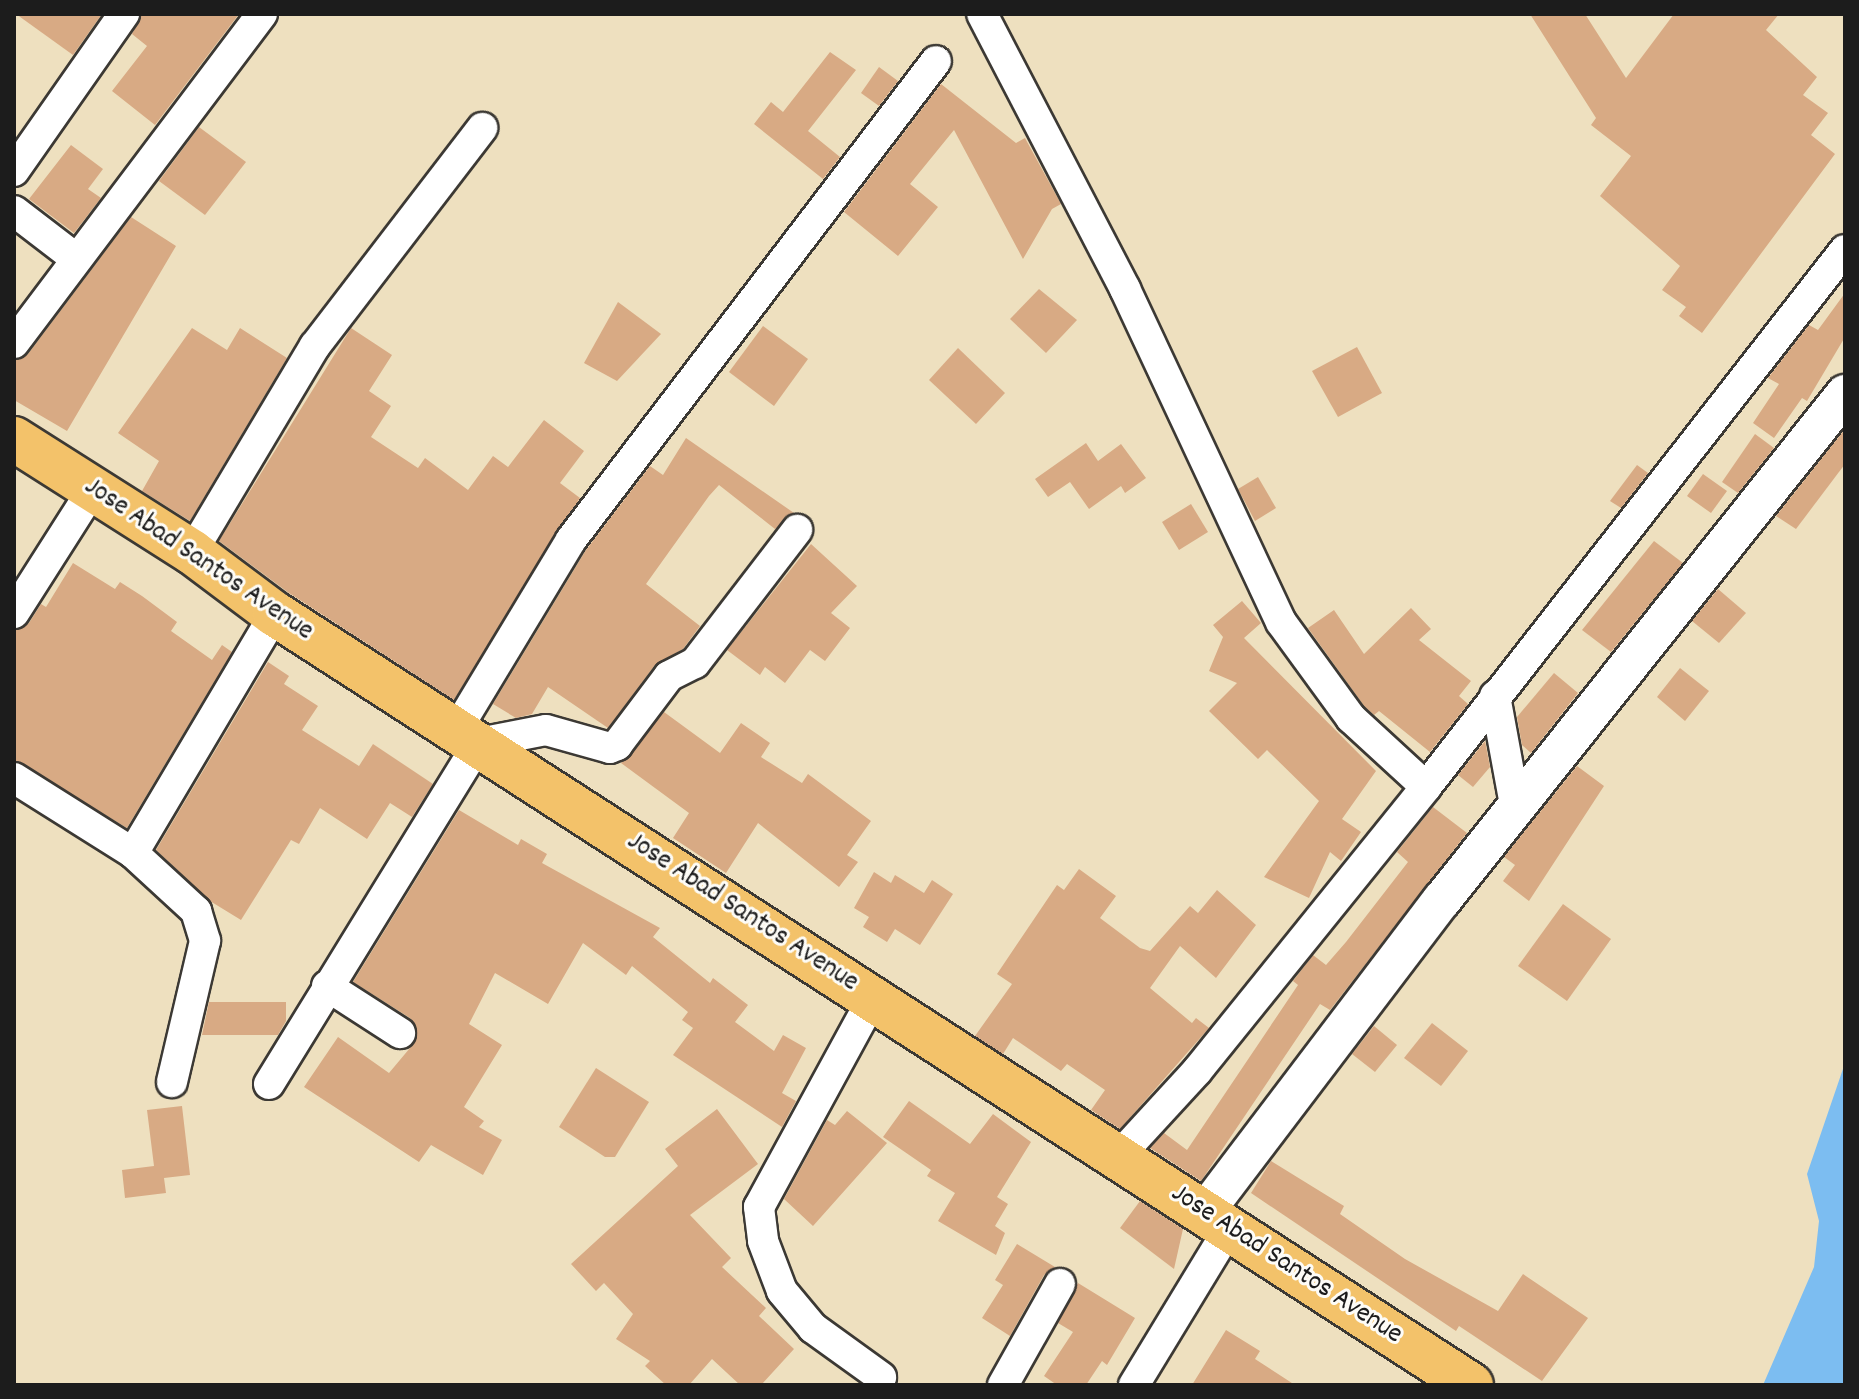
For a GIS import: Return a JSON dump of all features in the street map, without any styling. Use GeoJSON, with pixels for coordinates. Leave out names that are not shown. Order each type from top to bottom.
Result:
{"type":"FeatureCollection","features":[{"type":"Feature","properties":{"kind":"highway","name":"Jose Abad Santos Avenue"},"geometry":{"type":"LineString","coordinates":[[14,439],[192,552],[275,614],[1471,1385]]}},
{"type":"Feature","properties":{"kind":"street"},"geometry":{"type":"LineString","coordinates":[[14,171],[124,14]]}},
{"type":"Feature","properties":{"kind":"street"},"geometry":{"type":"LineString","coordinates":[[14,343],[74,257],[262,14]]}},
{"type":"Feature","properties":{"kind":"street"},"geometry":{"type":"LineString","coordinates":[[982,14],[1125,289],[1281,622],[1351,718],[1426,787]]}},
{"type":"Feature","properties":{"kind":"street"},"geometry":{"type":"LineString","coordinates":[[269,1084],[468,736],[571,540],[936,61]]}},
{"type":"Feature","properties":{"kind":"street"},"geometry":{"type":"LineString","coordinates":[[192,552],[315,346],[482,128]]}},
{"type":"Feature","properties":{"kind":"street"},"geometry":{"type":"LineString","coordinates":[[14,211],[74,257]]}},
{"type":"Feature","properties":{"kind":"street"},"geometry":{"type":"LineString","coordinates":[[1117,1158],[1197,1071],[1426,787],[1845,250]]}},
{"type":"Feature","properties":{"kind":"street"},"geometry":{"type":"LineString","coordinates":[[1134,1385],[1217,1221],[1321,1056],[1845,394]]}},
{"type":"Feature","properties":{"kind":"street"},"geometry":{"type":"LineString","coordinates":[[14,613],[93,489]]}},
{"type":"Feature","properties":{"kind":"street"},"geometry":{"type":"LineString","coordinates":[[468,736],[546,730],[610,748],[617,745],[669,676],[695,663],[797,530]]}},
{"type":"Feature","properties":{"kind":"street"},"geometry":{"type":"LineString","coordinates":[[133,853],[275,614]]}},
{"type":"Feature","properties":{"kind":"street"},"geometry":{"type":"LineString","coordinates":[[1495,696],[1516,810]]}},
{"type":"Feature","properties":{"kind":"street"},"geometry":{"type":"LineString","coordinates":[[14,778],[133,853],[196,911],[205,941],[172,1082]]}},
{"type":"Feature","properties":{"kind":"street"},"geometry":{"type":"LineString","coordinates":[[327,986],[400,1033]]}},
{"type":"Feature","properties":{"kind":"street"},"geometry":{"type":"LineString","coordinates":[[873,998],[759,1207],[763,1241],[782,1291],[813,1328],[881,1377]]}},
{"type":"Feature","properties":{"kind":"street"},"geometry":{"type":"LineString","coordinates":[[1003,1385],[1060,1284]]}},
{"type":"Feature","properties":{"kind":"water"},"geometry":{"type":"Polygon","coordinates":[[[1845,1063],[1845,1385],[1763,1385],[1814,1267],[1819,1221],[1807,1174],[1845,1063]]]}},
{"type":"Feature","properties":{"kind":"building"},"geometry":{"type":"Polygon","coordinates":[[[16,14],[102,14],[73,55],[16,14]]]}},
{"type":"Feature","properties":{"kind":"building"},"geometry":{"type":"Polygon","coordinates":[[[142,14],[239,14],[155,125],[112,91],[147,46],[132,34],[142,14]]]}},
{"type":"Feature","properties":{"kind":"building"},"geometry":{"type":"Polygon","coordinates":[[[1530,14],[1585,14],[1626,78],[1674,14],[1779,14],[1766,30],[1817,77],[1803,95],[1828,113],[1811,135],[1835,154],[1702,333],[1679,316],[1686,307],[1662,290],[1680,266],[1600,196],[1631,156],[1591,125],[1596,118],[1530,14]]]}},
{"type":"Feature","properties":{"kind":"building"},"geometry":{"type":"Polygon","coordinates":[[[830,52],[856,70],[808,131],[840,157],[823,179],[754,124],[771,102],[783,112],[830,52]]]}},
{"type":"Feature","properties":{"kind":"building"},"geometry":{"type":"Polygon","coordinates":[[[879,67],[898,81],[879,106],[861,93],[879,67]]]}},
{"type":"Feature","properties":{"kind":"building"},"geometry":{"type":"Polygon","coordinates":[[[941,84],[1016,143],[1025,138],[1061,204],[1052,209],[1023,259],[954,130],[910,184],[938,207],[898,256],[844,212],[941,84]]]}},
{"type":"Feature","properties":{"kind":"building"},"geometry":{"type":"Polygon","coordinates":[[[199,127],[246,162],[205,215],[159,181],[199,127]]]}},
{"type":"Feature","properties":{"kind":"building"},"geometry":{"type":"Polygon","coordinates":[[[71,145],[103,169],[88,189],[101,198],[74,233],[29,199],[71,145]]]}},
{"type":"Feature","properties":{"kind":"building"},"geometry":{"type":"Polygon","coordinates":[[[131,217],[176,246],[67,431],[14,400],[14,361],[28,354],[131,217]]]}},
{"type":"Feature","properties":{"kind":"building"},"geometry":{"type":"Polygon","coordinates":[[[1039,289],[1077,320],[1046,353],[1010,319],[1039,289]]]}},
{"type":"Feature","properties":{"kind":"building"},"geometry":{"type":"Polygon","coordinates":[[[1845,293],[1845,337],[1807,401],[1802,398],[1774,438],[1753,423],[1779,384],[1768,378],[1809,325],[1818,330],[1845,293]]]}},
{"type":"Feature","properties":{"kind":"building"},"geometry":{"type":"Polygon","coordinates":[[[618,302],[661,334],[617,381],[584,363],[618,302]]]}},
{"type":"Feature","properties":{"kind":"building"},"geometry":{"type":"Polygon","coordinates":[[[763,326],[808,359],[774,406],[729,372],[763,326]]]}},
{"type":"Feature","properties":{"kind":"building"},"geometry":{"type":"Polygon","coordinates":[[[192,328],[227,350],[240,328],[287,358],[190,521],[142,491],[159,461],[118,433],[192,328]]]}},
{"type":"Feature","properties":{"kind":"building"},"geometry":{"type":"Polygon","coordinates":[[[351,328],[392,355],[369,391],[391,406],[371,437],[418,468],[425,458],[468,490],[493,456],[508,467],[544,420],[584,451],[560,483],[580,498],[454,700],[289,593],[219,541],[351,328]]]}},
{"type":"Feature","properties":{"kind":"building"},"geometry":{"type":"Polygon","coordinates":[[[1357,347],[1382,393],[1338,417],[1312,371],[1357,347]]]}},
{"type":"Feature","properties":{"kind":"building"},"geometry":{"type":"Polygon","coordinates":[[[958,348],[1005,393],[976,424],[929,380],[958,348]]]}},
{"type":"Feature","properties":{"kind":"building"},"geometry":{"type":"Polygon","coordinates":[[[1845,429],[1845,464],[1796,529],[1776,516],[1845,429]]]}},
{"type":"Feature","properties":{"kind":"building"},"geometry":{"type":"Polygon","coordinates":[[[1755,434],[1774,448],[1738,493],[1722,482],[1755,434]]]}},
{"type":"Feature","properties":{"kind":"building"},"geometry":{"type":"Polygon","coordinates":[[[686,438],[794,513],[775,529],[719,485],[709,496],[646,584],[700,626],[683,649],[655,665],[608,728],[548,687],[532,714],[516,718],[493,704],[586,550],[650,466],[663,475],[686,438]]]}},
{"type":"Feature","properties":{"kind":"building"},"geometry":{"type":"Polygon","coordinates":[[[1086,443],[1098,461],[1121,444],[1146,478],[1125,493],[1121,486],[1089,509],[1070,482],[1048,497],[1035,479],[1086,443]]]}},
{"type":"Feature","properties":{"kind":"building"},"geometry":{"type":"Polygon","coordinates":[[[1637,465],[1648,473],[1621,508],[1610,501],[1637,465]]]}},
{"type":"Feature","properties":{"kind":"building"},"geometry":{"type":"Polygon","coordinates":[[[1703,474],[1727,491],[1711,513],[1687,496],[1703,474]]]}},
{"type":"Feature","properties":{"kind":"building"},"geometry":{"type":"Polygon","coordinates":[[[1258,477],[1276,508],[1255,521],[1238,489],[1258,477]]]}},
{"type":"Feature","properties":{"kind":"building"},"geometry":{"type":"Polygon","coordinates":[[[1191,504],[1208,532],[1179,550],[1162,522],[1191,504]]]}},
{"type":"Feature","properties":{"kind":"building"},"geometry":{"type":"Polygon","coordinates":[[[1654,541],[1683,563],[1611,652],[1582,630],[1654,541]]]}},
{"type":"Feature","properties":{"kind":"building"},"geometry":{"type":"Polygon","coordinates":[[[811,544],[857,586],[831,613],[850,628],[825,661],[810,650],[785,683],[765,667],[760,675],[727,650],[811,544]]]}},
{"type":"Feature","properties":{"kind":"building"},"geometry":{"type":"Polygon","coordinates":[[[73,563],[115,589],[120,582],[142,596],[177,622],[171,631],[212,660],[222,645],[232,652],[127,828],[14,760],[14,631],[29,623],[41,604],[46,607],[73,563]]]}},
{"type":"Feature","properties":{"kind":"building"},"geometry":{"type":"Polygon","coordinates":[[[1718,589],[1746,613],[1719,643],[1692,621],[1718,589]]]}},
{"type":"Feature","properties":{"kind":"building"},"geometry":{"type":"Polygon","coordinates":[[[1242,601],[1261,623],[1244,638],[1376,771],[1342,819],[1361,832],[1341,861],[1330,852],[1309,898],[1264,877],[1319,801],[1267,750],[1258,759],[1209,711],[1237,683],[1209,671],[1223,637],[1213,625],[1242,601]]]}},
{"type":"Feature","properties":{"kind":"building"},"geometry":{"type":"Polygon","coordinates":[[[1411,608],[1431,629],[1419,640],[1471,681],[1459,696],[1468,704],[1430,752],[1379,711],[1374,715],[1364,706],[1308,628],[1334,610],[1364,654],[1411,608]]]}},
{"type":"Feature","properties":{"kind":"building"},"geometry":{"type":"Polygon","coordinates":[[[268,662],[289,676],[284,684],[318,706],[302,730],[359,766],[373,744],[433,784],[412,817],[390,803],[367,839],[320,808],[299,844],[291,840],[241,920],[210,901],[156,850],[268,662]]]}},
{"type":"Feature","properties":{"kind":"building"},"geometry":{"type":"Polygon","coordinates":[[[1680,668],[1709,691],[1685,721],[1657,697],[1680,668]]]}},
{"type":"Feature","properties":{"kind":"building"},"geometry":{"type":"Polygon","coordinates":[[[1554,673],[1578,693],[1531,753],[1522,745],[1517,717],[1554,673]]]}},
{"type":"Feature","properties":{"kind":"building"},"geometry":{"type":"Polygon","coordinates":[[[664,712],[720,753],[741,723],[770,743],[761,757],[802,783],[808,774],[871,821],[847,855],[858,862],[839,887],[758,823],[726,873],[673,838],[689,813],[621,763],[664,712]]]}},
{"type":"Feature","properties":{"kind":"building"},"geometry":{"type":"Polygon","coordinates":[[[1485,741],[1490,767],[1473,787],[1458,775],[1485,741]]]}},
{"type":"Feature","properties":{"kind":"building"},"geometry":{"type":"Polygon","coordinates":[[[1577,766],[1604,786],[1529,901],[1503,881],[1515,865],[1504,857],[1577,766]]]}},
{"type":"Feature","properties":{"kind":"building"},"geometry":{"type":"Polygon","coordinates":[[[1433,807],[1467,833],[1330,1010],[1320,1004],[1201,1181],[1150,1148],[1164,1133],[1187,1150],[1298,985],[1293,981],[1313,955],[1326,965],[1346,942],[1408,862],[1397,852],[1433,807]]]}},
{"type":"Feature","properties":{"kind":"building"},"geometry":{"type":"Polygon","coordinates":[[[459,810],[518,845],[521,839],[547,854],[542,863],[660,928],[653,937],[710,983],[713,978],[748,1005],[735,1022],[774,1051],[783,1035],[806,1048],[782,1093],[796,1101],[782,1127],[673,1055],[693,1028],[682,1020],[688,1012],[632,966],[626,975],[583,943],[548,1004],[495,973],[469,1024],[502,1045],[464,1107],[484,1121],[479,1127],[502,1140],[483,1175],[431,1145],[419,1162],[304,1087],[338,1037],[389,1073],[415,1042],[416,1026],[410,1018],[353,982],[459,810]]]}},
{"type":"Feature","properties":{"kind":"building"},"geometry":{"type":"Polygon","coordinates":[[[1079,869],[1116,896],[1100,918],[1140,948],[1150,951],[1190,906],[1198,913],[1217,890],[1256,925],[1216,978],[1180,946],[1150,988],[1192,1023],[1196,1018],[1209,1028],[1120,1129],[1091,1110],[1105,1090],[1067,1064],[1061,1071],[1013,1038],[1003,1054],[975,1036],[1012,984],[997,974],[1057,885],[1064,890],[1079,869]]]}},
{"type":"Feature","properties":{"kind":"building"},"geometry":{"type":"Polygon","coordinates":[[[874,872],[891,883],[895,875],[924,893],[932,880],[953,894],[920,945],[895,929],[887,942],[863,927],[869,917],[854,908],[874,872]]]}},
{"type":"Feature","properties":{"kind":"building"},"geometry":{"type":"Polygon","coordinates":[[[1563,904],[1611,939],[1567,1001],[1518,966],[1563,904]]]}},
{"type":"Feature","properties":{"kind":"building"},"geometry":{"type":"Polygon","coordinates":[[[209,1002],[286,1002],[286,1021],[278,1035],[202,1035],[209,1002]]]}},
{"type":"Feature","properties":{"kind":"building"},"geometry":{"type":"Polygon","coordinates":[[[1432,1023],[1468,1051],[1441,1086],[1404,1058],[1432,1023]]]}},
{"type":"Feature","properties":{"kind":"building"},"geometry":{"type":"Polygon","coordinates":[[[1374,1026],[1397,1045],[1375,1072],[1352,1054],[1374,1026]]]}},
{"type":"Feature","properties":{"kind":"building"},"geometry":{"type":"Polygon","coordinates":[[[596,1068],[649,1102],[615,1157],[605,1157],[559,1127],[596,1068]]]}},
{"type":"Feature","properties":{"kind":"building"},"geometry":{"type":"Polygon","coordinates":[[[909,1101],[970,1144],[993,1114],[1031,1142],[997,1197],[1008,1204],[995,1226],[1005,1233],[996,1255],[938,1221],[955,1193],[927,1176],[931,1170],[883,1137],[909,1101]]]}},
{"type":"Feature","properties":{"kind":"building"},"geometry":{"type":"Polygon","coordinates":[[[182,1106],[190,1175],[164,1178],[166,1193],[125,1198],[122,1170],[154,1166],[147,1110],[182,1106]]]}},
{"type":"Feature","properties":{"kind":"building"},"geometry":{"type":"Polygon","coordinates":[[[717,1109],[758,1164],[690,1215],[731,1258],[722,1267],[766,1308],[759,1316],[794,1349],[761,1385],[740,1385],[712,1359],[689,1385],[666,1385],[645,1366],[650,1361],[616,1339],[633,1314],[604,1283],[596,1291],[571,1264],[678,1166],[665,1149],[717,1109]]]}},
{"type":"Feature","properties":{"kind":"building"},"geometry":{"type":"Polygon","coordinates":[[[847,1111],[887,1143],[813,1226],[784,1199],[827,1120],[835,1125],[847,1111]]]}},
{"type":"Feature","properties":{"kind":"building"},"geometry":{"type":"Polygon","coordinates":[[[1271,1161],[1344,1206],[1340,1214],[1405,1259],[1498,1311],[1523,1274],[1588,1318],[1542,1381],[1459,1326],[1456,1331],[1251,1193],[1271,1161]]]}},
{"type":"Feature","properties":{"kind":"building"},"geometry":{"type":"Polygon","coordinates":[[[1140,1201],[1183,1229],[1174,1269],[1120,1228],[1140,1201]]]}},
{"type":"Feature","properties":{"kind":"building"},"geometry":{"type":"Polygon","coordinates":[[[1017,1244],[1055,1267],[1044,1275],[1010,1336],[982,1318],[1003,1285],[995,1280],[1017,1244]]]}},
{"type":"Feature","properties":{"kind":"building"},"geometry":{"type":"Polygon","coordinates":[[[1078,1283],[1135,1318],[1107,1365],[1102,1361],[1086,1385],[1057,1385],[1044,1376],[1073,1332],[1058,1323],[1078,1283]]]}},
{"type":"Feature","properties":{"kind":"building"},"geometry":{"type":"Polygon","coordinates":[[[1226,1330],[1260,1351],[1255,1359],[1295,1385],[1192,1385],[1226,1330]]]}}]}
